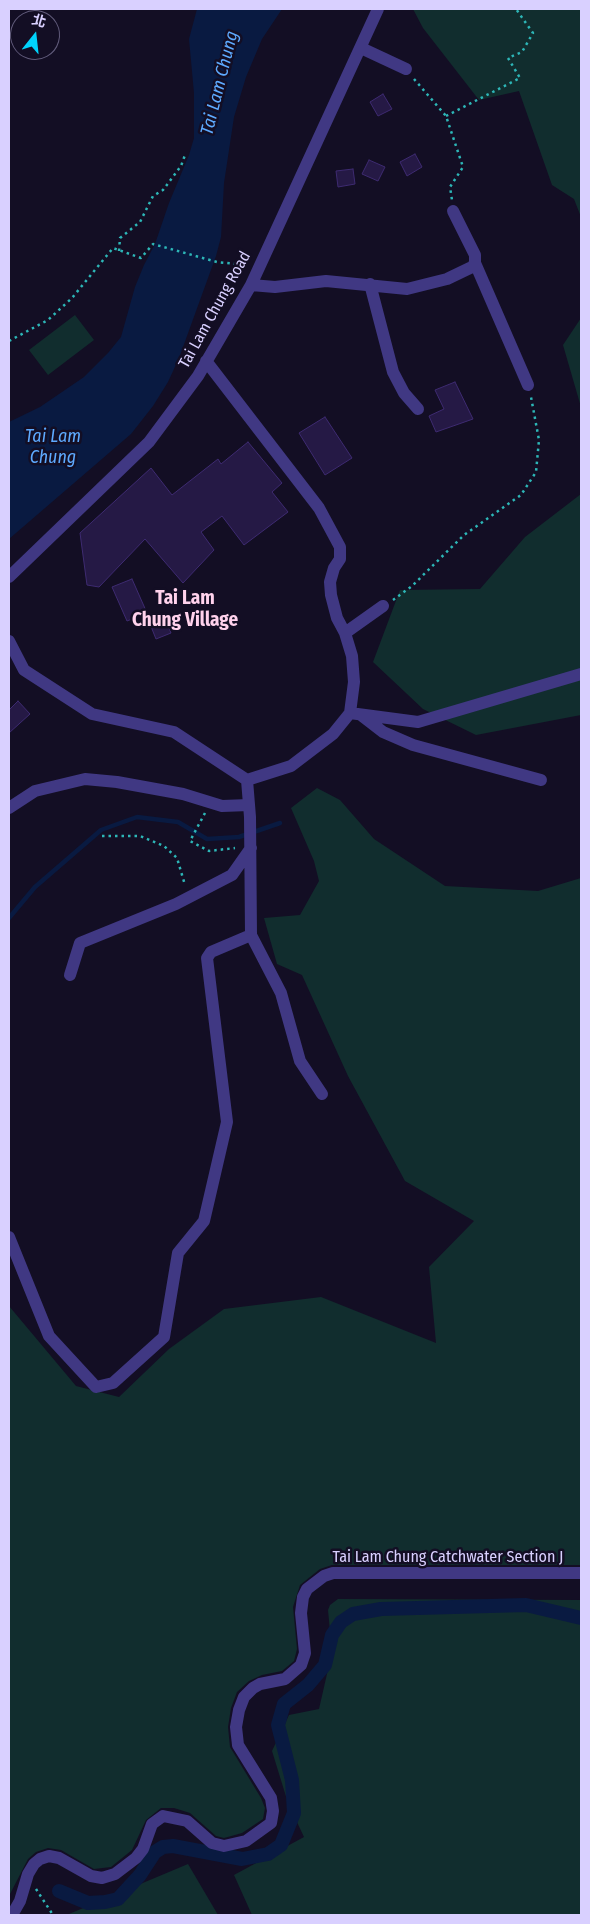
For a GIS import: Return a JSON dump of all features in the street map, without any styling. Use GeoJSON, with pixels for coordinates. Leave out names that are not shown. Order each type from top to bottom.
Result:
{"type":"FeatureCollection","features":[{"type":"Feature","properties":{"kind":"street","name":"Tai Lam Chung Road"},"geometry":{"type":"LineString","coordinates":[[9,577],[149,442],[206,362],[251,285],[378,9]]}},
{"type":"Feature","properties":{"kind":"street"},"geometry":{"type":"LineString","coordinates":[[361,48],[406,69]]}},
{"type":"Feature","properties":{"kind":"street"},"geometry":{"type":"LineString","coordinates":[[453,212],[475,255],[475,263],[528,384]]}},
{"type":"Feature","properties":{"kind":"street"},"geometry":{"type":"LineString","coordinates":[[251,285],[275,287],[326,281],[407,289],[430,285],[472,267],[475,263]]}},
{"type":"Feature","properties":{"kind":"street"},"geometry":{"type":"LineString","coordinates":[[370,284],[393,372],[404,393],[418,410]]}},
{"type":"Feature","properties":{"kind":"street"},"geometry":{"type":"LineString","coordinates":[[206,362],[319,508],[340,547],[340,559],[334,568],[330,582],[331,595],[337,618],[345,633],[352,656],[356,714]]}},
{"type":"Feature","properties":{"kind":"street"},"geometry":{"type":"LineString","coordinates":[[345,633],[383,606]]}},
{"type":"Feature","properties":{"kind":"street"},"geometry":{"type":"LineString","coordinates":[[9,641],[24,670],[92,714],[174,732],[247,780]]}},
{"type":"Feature","properties":{"kind":"street"},"geometry":{"type":"LineString","coordinates":[[247,780],[291,766],[356,714],[418,722],[581,674]]}},
{"type":"Feature","properties":{"kind":"street"},"geometry":{"type":"LineString","coordinates":[[356,714],[383,732],[413,744],[541,780]]}},
{"type":"Feature","properties":{"kind":"street"},"geometry":{"type":"LineString","coordinates":[[9,808],[35,791],[85,779],[117,782],[183,794],[222,806],[250,811]]}},
{"type":"Feature","properties":{"kind":"street"},"geometry":{"type":"LineString","coordinates":[[247,780],[250,811],[251,935],[281,993],[300,1061],[322,1094]]}},
{"type":"Feature","properties":{"kind":"street"},"geometry":{"type":"LineString","coordinates":[[70,975],[80,943],[187,898],[232,876],[250,848]]}},
{"type":"Feature","properties":{"kind":"street"},"geometry":{"type":"LineString","coordinates":[[9,1237],[49,1336],[96,1387],[112,1383],[164,1337],[178,1253],[204,1221],[226,1122],[207,958],[211,952],[251,935]]}},
{"type":"Feature","properties":{"kind":"street","name":"Tai Lam Chung Catchwater Section J"},"geometry":{"type":"LineString","coordinates":[[28,1874],[34,1864],[49,1856],[58,1858],[91,1876],[102,1878],[115,1874],[138,1856],[151,1827],[163,1816],[186,1820],[212,1843],[224,1846],[246,1841],[269,1825],[273,1816],[270,1798],[238,1745],[236,1727],[239,1710],[244,1697],[253,1688],[260,1684],[285,1679],[300,1665],[305,1653],[301,1613],[303,1597],[307,1589],[324,1576],[333,1573],[581,1574]]}},
{"type":"Feature","properties":{"kind":"street"},"geometry":{"type":"LineString","coordinates":[[12,1915],[20,1901],[28,1874]]}},
{"type":"Feature","properties":{"kind":"path"},"geometry":{"type":"LineString","coordinates":[[446,116],[520,78],[508,58],[522,52],[533,33],[516,9]]}},
{"type":"Feature","properties":{"kind":"path"},"geometry":{"type":"LineString","coordinates":[[406,69],[446,116],[463,166],[450,187],[453,212]]}},
{"type":"Feature","properties":{"kind":"path"},"geometry":{"type":"LineString","coordinates":[[119,251],[120,238],[140,222],[153,196],[163,190],[181,166],[185,156]]}},
{"type":"Feature","properties":{"kind":"path"},"geometry":{"type":"LineString","coordinates":[[9,341],[48,320],[72,298],[112,248],[142,258],[153,244],[217,262],[260,266]]}},
{"type":"Feature","properties":{"kind":"path"},"geometry":{"type":"LineString","coordinates":[[383,606],[412,586],[464,535],[521,495],[536,472],[539,440],[528,384]]}},
{"type":"Feature","properties":{"kind":"path"},"geometry":{"type":"LineString","coordinates":[[203,818],[190,842],[209,850],[250,848]]}},
{"type":"Feature","properties":{"kind":"path"},"geometry":{"type":"LineString","coordinates":[[102,836],[140,836],[164,846],[177,858],[187,898]]}},
{"type":"Feature","properties":{"kind":"path"},"geometry":{"type":"LineString","coordinates":[[28,1874],[53,1915]]}},
{"type":"Feature","properties":{"kind":"green space"},"geometry":{"type":"Polygon","coordinates":[[[413,9],[581,9],[581,217],[574,199],[552,185],[519,91],[479,100],[423,28],[413,9]]]}},
{"type":"Feature","properties":{"kind":"green space"},"geometry":{"type":"Polygon","coordinates":[[[75,315],[94,340],[48,375],[29,350],[75,315]]]}},
{"type":"Feature","properties":{"kind":"green space"},"geometry":{"type":"Polygon","coordinates":[[[581,318],[581,407],[563,345],[581,318]]]}},
{"type":"Feature","properties":{"kind":"green space"},"geometry":{"type":"Polygon","coordinates":[[[581,494],[581,715],[476,735],[423,709],[373,662],[400,590],[480,589],[525,537],[581,494]]]}},
{"type":"Feature","properties":{"kind":"green space"},"geometry":{"type":"Polygon","coordinates":[[[317,788],[340,800],[374,839],[445,886],[538,891],[581,878],[581,1565],[332,1565],[320,1569],[300,1585],[293,1607],[297,1649],[294,1661],[282,1671],[262,1675],[249,1681],[237,1692],[231,1708],[228,1727],[230,1747],[261,1798],[265,1808],[263,1819],[242,1833],[224,1838],[216,1836],[190,1813],[174,1808],[161,1808],[146,1820],[132,1850],[111,1867],[94,1869],[61,1850],[48,1848],[36,1852],[28,1859],[9,1896],[9,1306],[76,1386],[119,1397],[169,1349],[224,1309],[321,1297],[436,1343],[429,1267],[474,1221],[405,1181],[348,1076],[302,975],[277,964],[264,918],[300,915],[319,881],[314,861],[291,808],[317,788]]]}},
{"type":"Feature","properties":{"kind":"green space"},"geometry":{"type":"Polygon","coordinates":[[[338,1599],[581,1600],[581,1915],[252,1915],[234,1875],[304,1837],[288,1803],[272,1751],[289,1715],[319,1709],[332,1652],[328,1610],[330,1605],[338,1599]]]}},
{"type":"Feature","properties":{"kind":"green space"},"geometry":{"type":"Polygon","coordinates":[[[188,1864],[218,1915],[63,1915],[69,1914],[188,1864]]]}},
{"type":"Feature","properties":{"kind":"water","name":"Tai Lam Chung"},"geometry":{"type":"Polygon","coordinates":[[[197,9],[282,9],[262,39],[246,77],[234,117],[224,183],[221,237],[216,256],[179,358],[168,382],[153,406],[131,434],[9,539],[9,422],[40,407],[84,377],[121,337],[135,287],[155,244],[169,203],[189,155],[194,138],[194,93],[189,39],[197,9]]]}},
{"type":"Feature","properties":{"kind":"building"},"geometry":{"type":"Polygon","coordinates":[[[383,94],[392,109],[378,116],[370,102],[383,94]]]}},
{"type":"Feature","properties":{"kind":"building"},"geometry":{"type":"Polygon","coordinates":[[[415,154],[422,167],[407,176],[400,162],[415,154]]]}},
{"type":"Feature","properties":{"kind":"building"},"geometry":{"type":"Polygon","coordinates":[[[369,160],[385,167],[378,181],[362,174],[369,160]]]}},
{"type":"Feature","properties":{"kind":"building"},"geometry":{"type":"Polygon","coordinates":[[[353,169],[355,184],[338,187],[336,171],[353,169]]]}},
{"type":"Feature","properties":{"kind":"building"},"geometry":{"type":"Polygon","coordinates":[[[455,382],[473,419],[436,432],[429,416],[444,409],[435,390],[455,382]]]}},
{"type":"Feature","properties":{"kind":"building"},"geometry":{"type":"Polygon","coordinates":[[[325,417],[352,458],[325,475],[299,433],[325,417]]]}},
{"type":"Feature","properties":{"kind":"building"},"geometry":{"type":"Polygon","coordinates":[[[248,442],[282,483],[272,492],[288,512],[244,545],[222,516],[201,532],[214,550],[183,583],[145,539],[99,587],[87,585],[80,533],[151,468],[172,495],[218,459],[221,464],[248,442]]]}},
{"type":"Feature","properties":{"kind":"building"},"geometry":{"type":"Polygon","coordinates":[[[132,579],[147,613],[127,621],[112,587],[132,579]]]}},
{"type":"Feature","properties":{"kind":"building"},"geometry":{"type":"Polygon","coordinates":[[[165,618],[171,633],[156,639],[150,624],[165,618]]]}},
{"type":"Feature","properties":{"kind":"building"},"geometry":{"type":"Polygon","coordinates":[[[18,701],[30,714],[9,733],[9,710],[18,701]]]}},
{"type":"Feature","properties":{"kind":"waterway"},"geometry":{"type":"LineString","coordinates":[[9,918],[35,887],[101,830],[137,817],[178,822],[207,839],[239,837],[280,823]]}},
{"type":"Feature","properties":{"kind":"waterway"},"geometry":{"type":"LineString","coordinates":[[59,1891],[88,1903],[118,1899],[140,1875],[155,1852],[163,1847],[173,1846],[242,1859],[268,1854],[281,1845],[294,1813],[292,1780],[278,1725],[284,1704],[308,1685],[325,1665],[332,1635],[341,1622],[353,1614],[381,1609],[526,1605],[581,1618]]}},
{"type":"Feature","properties":{"kind":"district","name":"Tai Lam Chung Village"},"geometry":{"type":"Point","coordinates":[185,610]}}]}
